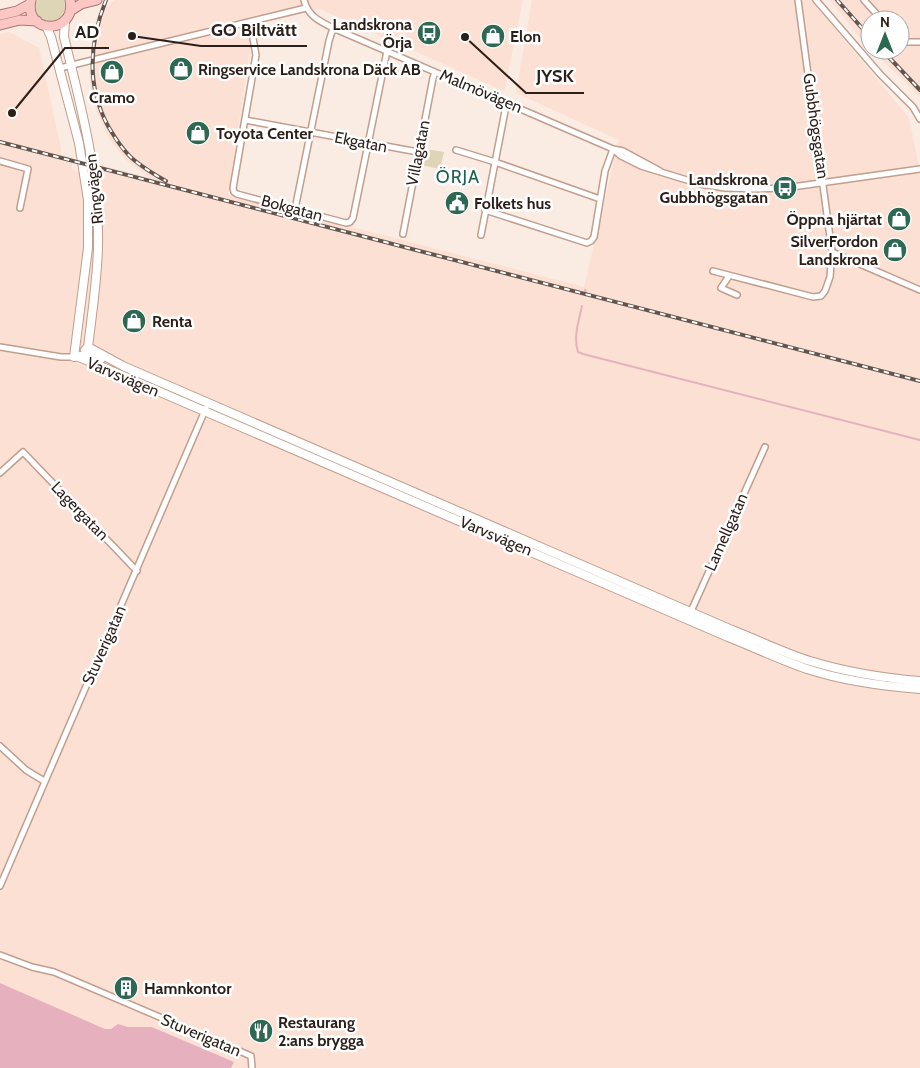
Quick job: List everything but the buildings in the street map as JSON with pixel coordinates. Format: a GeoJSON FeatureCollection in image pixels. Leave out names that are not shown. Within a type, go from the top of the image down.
{"type":"FeatureCollection","features":[{"type":"Feature","properties":{"kind":"main road"},"geometry":{"type":"LineString","coordinates":[[70,0],[70,11]]}},
{"type":"Feature","properties":{"kind":"main road"},"geometry":{"type":"LineString","coordinates":[[0,25],[20,20],[37,22],[46,26],[56,26],[65,20],[70,11],[81,4],[97,0]]}},
{"type":"Feature","properties":{"kind":"main road"},"geometry":{"type":"LineString","coordinates":[[0,16],[17,11],[30,2],[31,14],[37,22]]}},
{"type":"Feature","properties":{"kind":"main road","name":"Ringvägen"},"geometry":{"type":"LineString","coordinates":[[65,20],[64,37],[89,146],[97,200],[98,249],[88,347]]}},
{"type":"Feature","properties":{"kind":"main road","name":"Ringvägen"},"geometry":{"type":"LineString","coordinates":[[46,26],[60,68],[79,143],[88,200],[88,248],[76,357]]}},
{"type":"Feature","properties":{"kind":"main road"},"geometry":{"type":"LineString","coordinates":[[76,357],[88,347]]}},
{"type":"Feature","properties":{"kind":"main road","name":"Varvsvägen"},"geometry":{"type":"LineString","coordinates":[[88,347],[123,366],[690,615],[728,637],[806,668],[853,681],[887,687],[920,689]]}},
{"type":"Feature","properties":{"kind":"main road","name":"Varvsvägen"},"geometry":{"type":"LineString","coordinates":[[76,357],[88,355],[123,366]]}},
{"type":"Feature","properties":{"kind":"main road","name":"Varvsvägen"},"geometry":{"type":"LineString","coordinates":[[76,357],[690,615],[809,661],[849,672],[884,678],[920,681]]}},
{"type":"Feature","properties":{"kind":"street"},"geometry":{"type":"LineString","coordinates":[[60,68],[306,8],[304,0]]}},
{"type":"Feature","properties":{"kind":"street","name":"Gubbhögsgatan"},"geometry":{"type":"LineString","coordinates":[[713,271],[721,271],[729,276],[813,297],[820,296],[828,284],[832,252],[798,0]]}},
{"type":"Feature","properties":{"kind":"street"},"geometry":{"type":"LineString","coordinates":[[816,0],[880,74],[913,107],[920,119]]}},
{"type":"Feature","properties":{"kind":"street"},"geometry":{"type":"LineString","coordinates":[[864,0],[873,10]]}},
{"type":"Feature","properties":{"kind":"street","name":"Malmövägen"},"geometry":{"type":"LineString","coordinates":[[306,8],[313,17],[333,28],[613,149],[623,151],[660,171],[690,181],[725,188],[766,189],[824,183],[920,169]]}},
{"type":"Feature","properties":{"kind":"street"},"geometry":{"type":"LineString","coordinates":[[245,120],[256,55],[250,22]]}},
{"type":"Feature","properties":{"kind":"street"},"geometry":{"type":"LineString","coordinates":[[295,210],[333,28]]}},
{"type":"Feature","properties":{"kind":"street"},"geometry":{"type":"LineString","coordinates":[[367,143],[387,51]]}},
{"type":"Feature","properties":{"kind":"street","name":"Villagatan"},"geometry":{"type":"LineString","coordinates":[[403,234],[435,72]]}},
{"type":"Feature","properties":{"kind":"street"},"geometry":{"type":"LineString","coordinates":[[481,235],[505,111],[509,103]]}},
{"type":"Feature","properties":{"kind":"street","name":"Ekgatan"},"geometry":{"type":"LineString","coordinates":[[245,120],[418,152]]}},
{"type":"Feature","properties":{"kind":"street","name":"Bokgatan"},"geometry":{"type":"LineString","coordinates":[[245,120],[233,188],[234,192],[346,223],[350,222],[353,218],[367,143]]}},
{"type":"Feature","properties":{"kind":"street"},"geometry":{"type":"LineString","coordinates":[[485,210],[587,243],[594,237],[605,171],[613,149]]}},
{"type":"Feature","properties":{"kind":"street"},"geometry":{"type":"LineString","coordinates":[[456,150],[600,199]]}},
{"type":"Feature","properties":{"kind":"street"},"geometry":{"type":"LineString","coordinates":[[0,161],[28,169],[20,208]]}},
{"type":"Feature","properties":{"kind":"street"},"geometry":{"type":"LineString","coordinates":[[832,252],[920,290]]}},
{"type":"Feature","properties":{"kind":"street"},"geometry":{"type":"LineString","coordinates":[[729,276],[722,288],[736,295]]}},
{"type":"Feature","properties":{"kind":"street","name":"Varvsvägen"},"geometry":{"type":"LineString","coordinates":[[0,347],[62,357],[76,357]]}},
{"type":"Feature","properties":{"kind":"street","name":"Stuverigatan"},"geometry":{"type":"LineString","coordinates":[[0,886],[208,403]]}},
{"type":"Feature","properties":{"kind":"street","name":"Lamellgatan"},"geometry":{"type":"LineString","coordinates":[[690,615],[765,447]]}},
{"type":"Feature","properties":{"kind":"street","name":"Lagergatan"},"geometry":{"type":"LineString","coordinates":[[0,473],[23,452],[137,571]]}},
{"type":"Feature","properties":{"kind":"street"},"geometry":{"type":"LineString","coordinates":[[0,746],[31,774],[44,781]]}},
{"type":"Feature","properties":{"kind":"street","name":"Stuverigatan"},"geometry":{"type":"LineString","coordinates":[[0,955],[32,967],[54,972],[251,1056],[252,1068]]}},
{"type":"Feature","properties":{"kind":"shaded area"},"geometry":{"type":"Polygon","coordinates":[[[37,0],[64,0],[65,9],[62,16],[56,20],[43,20],[38,15],[36,9],[37,0]]]}},
{"type":"Feature","properties":{"kind":"shaded area"},"geometry":{"type":"Polygon","coordinates":[[[115,0],[523,0],[504,91],[320,9],[265,22],[250,33],[251,42],[228,195],[584,287],[619,140],[516,93],[532,0],[811,0],[909,118],[920,172],[920,1068],[231,1068],[233,1062],[153,1027],[128,1027],[118,1024],[111,1029],[105,1029],[0,983],[0,34],[9,32],[39,48],[61,154],[72,158],[72,170],[101,178],[100,165],[150,178],[125,159],[109,138],[97,113],[90,85],[89,71],[96,69],[96,51],[101,22],[107,6],[115,0]]]}},
{"type":"Feature","properties":{"kind":"shaded area"},"geometry":{"type":"Polygon","coordinates":[[[830,0],[920,0],[920,97],[882,60],[910,60],[910,10],[860,10],[860,38],[830,0]]]}},
{"type":"Feature","properties":{"kind":"shaded area"},"geometry":{"type":"Polygon","coordinates":[[[425,149],[444,152],[440,169],[421,165],[425,149]]]}},
{"type":"Feature","properties":{"kind":"shaded area"},"geometry":{"type":"Polygon","coordinates":[[[0,983],[105,1029],[111,1029],[118,1024],[128,1027],[152,1027],[234,1062],[231,1068],[0,1068],[0,983]]]}},
{"type":"Feature","properties":{"kind":"waterway"},"geometry":{"type":"LineString","coordinates":[[582,306],[576,340],[578,352],[583,354],[920,440]]}},
{"type":"Feature","properties":{"kind":"railway"},"geometry":{"type":"LineString","coordinates":[[106,0],[96,32],[92,64],[96,95],[101,111],[108,126],[126,153],[166,181]]}},
{"type":"Feature","properties":{"kind":"railway"},"geometry":{"type":"LineString","coordinates":[[837,0],[860,26]]}},
{"type":"Feature","properties":{"kind":"railway"},"geometry":{"type":"LineString","coordinates":[[892,60],[920,90]]}},
{"type":"Feature","properties":{"kind":"railway"},"geometry":{"type":"LineString","coordinates":[[0,142],[920,381]]}},
{"type":"Feature","properties":{"kind":"place","name":"Landskrona Örja"},"geometry":{"type":"Point","coordinates":[429,33]}},
{"type":"Feature","properties":{"kind":"place","name":"GO Biltvätt"},"geometry":{"type":"Point","coordinates":[132,36]}},
{"type":"Feature","properties":{"kind":"place","name":"Elon"},"geometry":{"type":"Point","coordinates":[493,36]}},
{"type":"Feature","properties":{"kind":"place","name":"JYSK"},"geometry":{"type":"Point","coordinates":[465,37]}},
{"type":"Feature","properties":{"kind":"place","name":"Ringservice Landskrona Däck AB"},"geometry":{"type":"Point","coordinates":[181,69]}},
{"type":"Feature","properties":{"kind":"place","name":"Cramo"},"geometry":{"type":"Point","coordinates":[112,72]}},
{"type":"Feature","properties":{"kind":"place","name":"AD"},"geometry":{"type":"Point","coordinates":[12,113]}},
{"type":"Feature","properties":{"kind":"place","name":"Toyota Center"},"geometry":{"type":"Point","coordinates":[198,133]}},
{"type":"Feature","properties":{"kind":"place","name":"Landskrona Gubbhögsgatan"},"geometry":{"type":"Point","coordinates":[785,188]}},
{"type":"Feature","properties":{"kind":"place","name":"Folkets hus"},"geometry":{"type":"Point","coordinates":[457,203]}},
{"type":"Feature","properties":{"kind":"place","name":"Öppna hjärtat"},"geometry":{"type":"Point","coordinates":[899,219]}},
{"type":"Feature","properties":{"kind":"place","name":"SilverFordon Landskrona"},"geometry":{"type":"Point","coordinates":[895,250]}},
{"type":"Feature","properties":{"kind":"place","name":"Renta"},"geometry":{"type":"Point","coordinates":[134,321]}},
{"type":"Feature","properties":{"kind":"place","name":"Hamnkontor"},"geometry":{"type":"Point","coordinates":[126,988]}},
{"type":"Feature","properties":{"kind":"place","name":"Restaurang 2:ans brygga"},"geometry":{"type":"Point","coordinates":[261,1031]}},
{"type":"Feature","properties":{"kind":"district","name":"ÖRJA"},"geometry":{"type":"Point","coordinates":[458,177]}}]}
